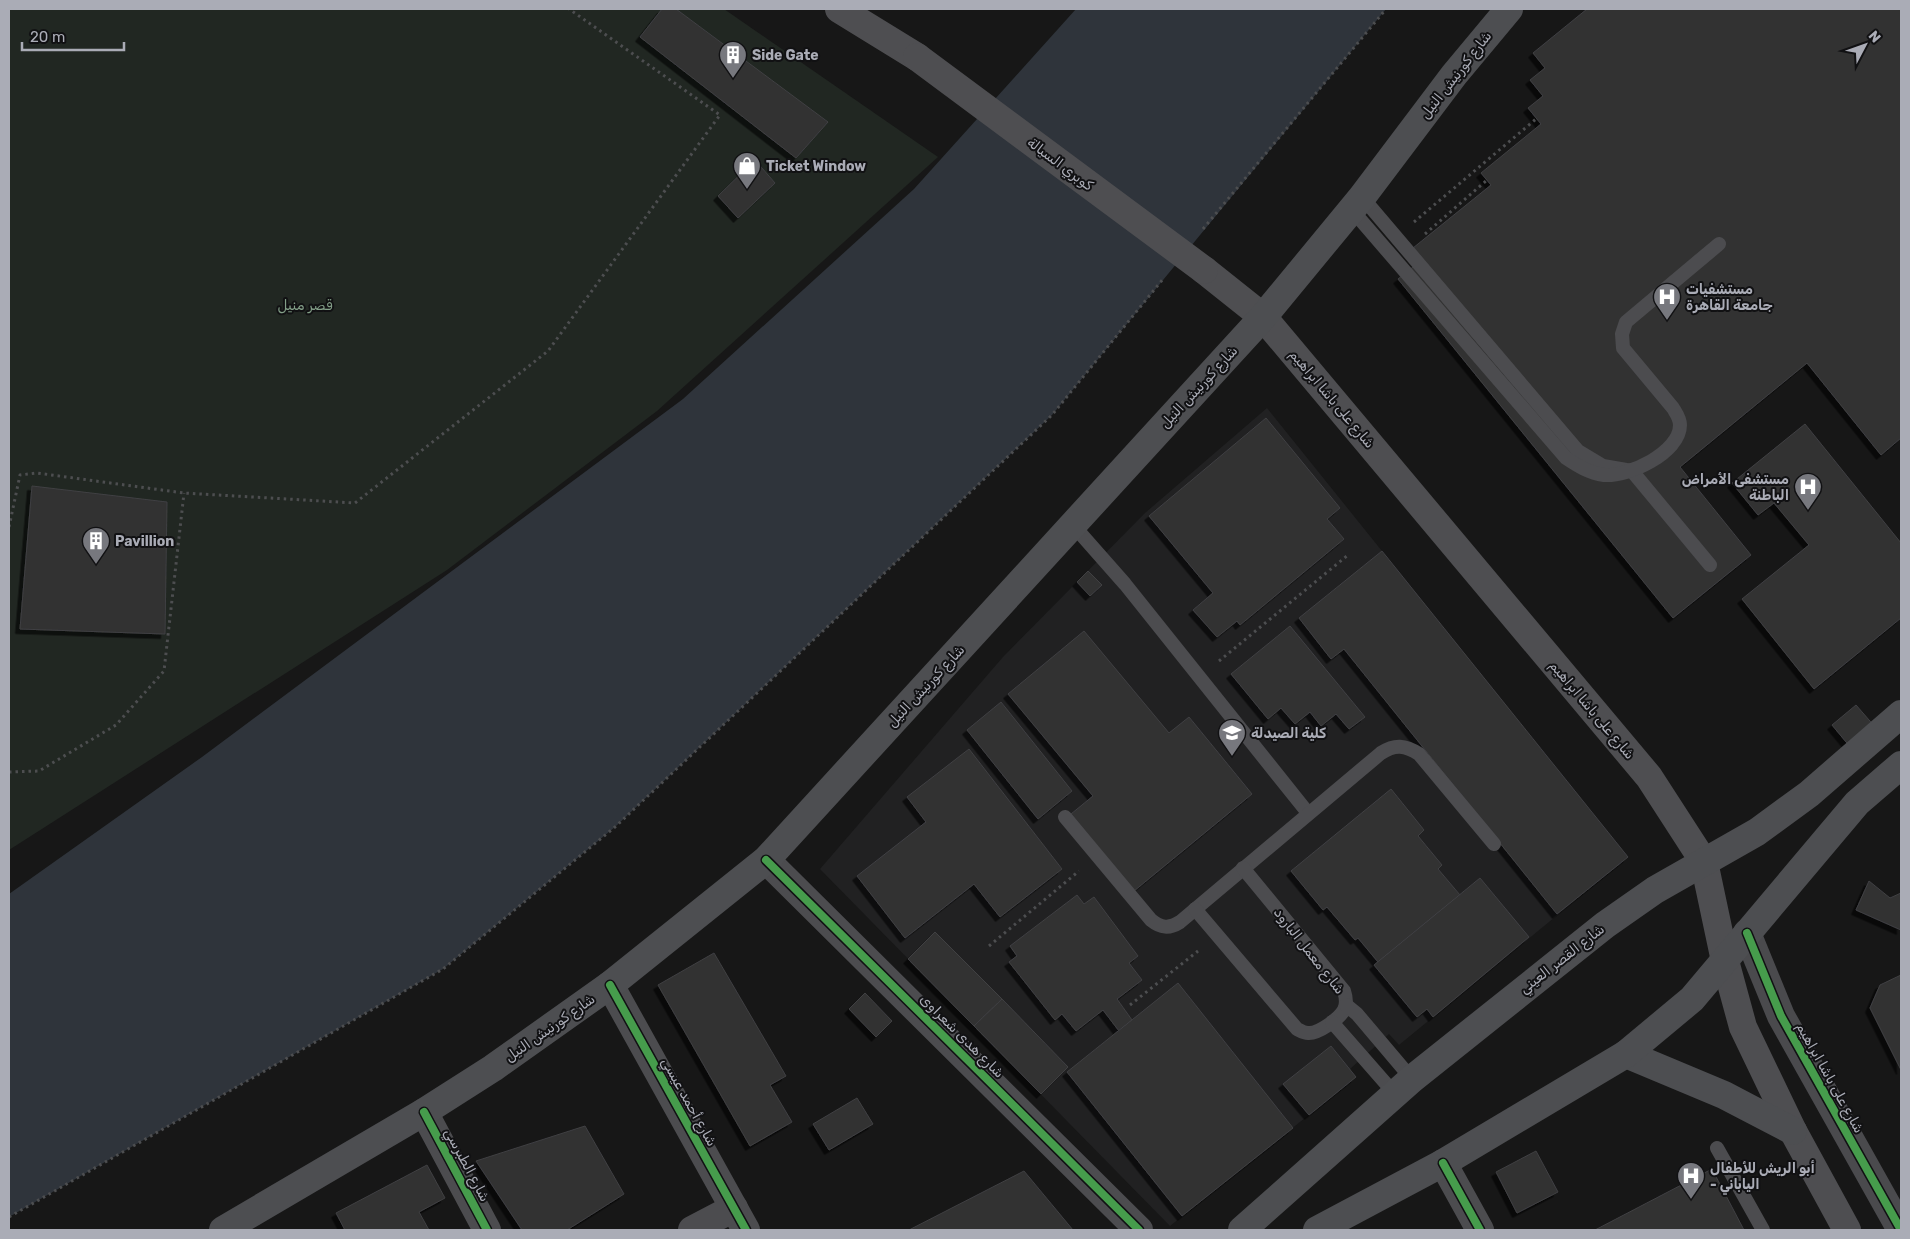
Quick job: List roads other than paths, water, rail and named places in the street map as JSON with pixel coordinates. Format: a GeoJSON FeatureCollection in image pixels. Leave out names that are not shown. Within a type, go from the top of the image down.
{"type":"FeatureCollection","features":[{"type":"Feature","properties":{"kind":"highway","name":"شارع كورنيش النيل"},"geometry":{"type":"LineString","coordinates":[[222,1230],[424,1112],[493,1068],[610,985],[766,860],[1263,317],[1357,203],[1454,76],[1509,9]]}},
{"type":"Feature","properties":{"kind":"highway","name":"شارع القصر العيني"},"geometry":{"type":"LineString","coordinates":[[1242,1230],[1404,1086],[1605,925],[1655,890],[1757,832],[1809,794],[1901,714]]}},
{"type":"Feature","properties":{"kind":"highway"},"geometry":{"type":"LineString","coordinates":[[1316,1230],[1443,1163],[1626,1054],[1692,999],[1857,803],[1901,765]]}},
{"type":"Feature","properties":{"kind":"highway"},"geometry":{"type":"LineString","coordinates":[[1626,1054],[1724,1095],[1793,1131]]}},
{"type":"Feature","properties":{"kind":"main road","name":"كوبري السيالة"},"geometry":{"type":"LineString","coordinates":[[853,12],[917,57],[1204,270]]}},
{"type":"Feature","properties":{"kind":"main road","name":"شارع على باشا ابراهيم"},"geometry":{"type":"LineString","coordinates":[[1204,270],[1263,317],[1649,777],[1704,862],[1725,961],[1743,1027],[1793,1131],[1847,1230]]}},
{"type":"Feature","properties":{"kind":"street","name":"شارع هدى شعراوى"},"geometry":{"type":"LineString","coordinates":[[766,860],[1139,1230]]}},
{"type":"Feature","properties":{"kind":"street","name":"شارع على باشا ابراهيم"},"geometry":{"type":"LineString","coordinates":[[1747,933],[1781,1016],[1901,1230]]}},
{"type":"Feature","properties":{"kind":"street","name":"شارع أحمد عيسي"},"geometry":{"type":"LineString","coordinates":[[610,985],[740,1219]]}},
{"type":"Feature","properties":{"kind":"street","name":"شارع الطبرسي"},"geometry":{"type":"LineString","coordinates":[[424,1112],[487,1230]]}},
{"type":"Feature","properties":{"kind":"street"},"geometry":{"type":"LineString","coordinates":[[1443,1163],[1480,1230]]}},
{"type":"Feature","properties":{"kind":"street"},"geometry":{"type":"LineString","coordinates":[[692,1230],[740,1219]]}},
{"type":"Feature","properties":{"kind":"lane"},"geometry":{"type":"LineString","coordinates":[[1357,203],[1396,237],[1578,451],[1603,466],[1632,471],[1710,565]]}},
{"type":"Feature","properties":{"kind":"lane"},"geometry":{"type":"LineString","coordinates":[[1357,203],[1566,458],[1590,472],[1605,475],[1632,471],[1652,461],[1673,444],[1680,426],[1678,416],[1623,348],[1622,334],[1626,322],[1719,244]]}},
{"type":"Feature","properties":{"kind":"lane"},"geometry":{"type":"LineString","coordinates":[[1073,525],[1125,584],[1308,813]]}},
{"type":"Feature","properties":{"kind":"lane"},"geometry":{"type":"LineString","coordinates":[[1065,817],[1157,925],[1165,928],[1173,926],[1196,909],[1308,813],[1388,748],[1404,746],[1419,754],[1494,844]]}},
{"type":"Feature","properties":{"kind":"lane","name":"شارع معمل البارود"},"geometry":{"type":"LineString","coordinates":[[1196,909],[1297,1029],[1310,1034],[1332,1022],[1342,1013],[1346,1005],[1347,1000],[1344,991],[1243,868]]}},
{"type":"Feature","properties":{"kind":"lane"},"geometry":{"type":"LineString","coordinates":[[1346,1005],[1357,1014],[1404,1086]]}},
{"type":"Feature","properties":{"kind":"lane"},"geometry":{"type":"LineString","coordinates":[[1332,1022],[1404,1086]]}},
{"type":"Feature","properties":{"kind":"lane"},"geometry":{"type":"LineString","coordinates":[[1717,1148],[1764,1230]]}},
{"type":"Feature","properties":{"kind":"place","name":"Side Gate"},"geometry":{"type":"Point","coordinates":[733,79]}},
{"type":"Feature","properties":{"kind":"place","name":"Ticket Window"},"geometry":{"type":"Point","coordinates":[747,190]}},
{"type":"Feature","properties":{"kind":"place","name":"مستشفيات جامعة القاهرة"},"geometry":{"type":"Point","coordinates":[1667,321]}},
{"type":"Feature","properties":{"kind":"place","name":"مستشفى الأمراض الباطنة"},"geometry":{"type":"Point","coordinates":[1808,511]}},
{"type":"Feature","properties":{"kind":"place","name":"Pavillion"},"geometry":{"type":"Point","coordinates":[96,565]}},
{"type":"Feature","properties":{"kind":"place","name":"كلية الصيدلة"},"geometry":{"type":"Point","coordinates":[1232,757]}},
{"type":"Feature","properties":{"kind":"place","name":"أبو الريش للأطفال - الياباني"},"geometry":{"type":"Point","coordinates":[1691,1200]}},
{"type":"Feature","properties":{"kind":"park label","name":"قصر منيل"},"geometry":{"type":"Point","coordinates":[305,305]}}]}
